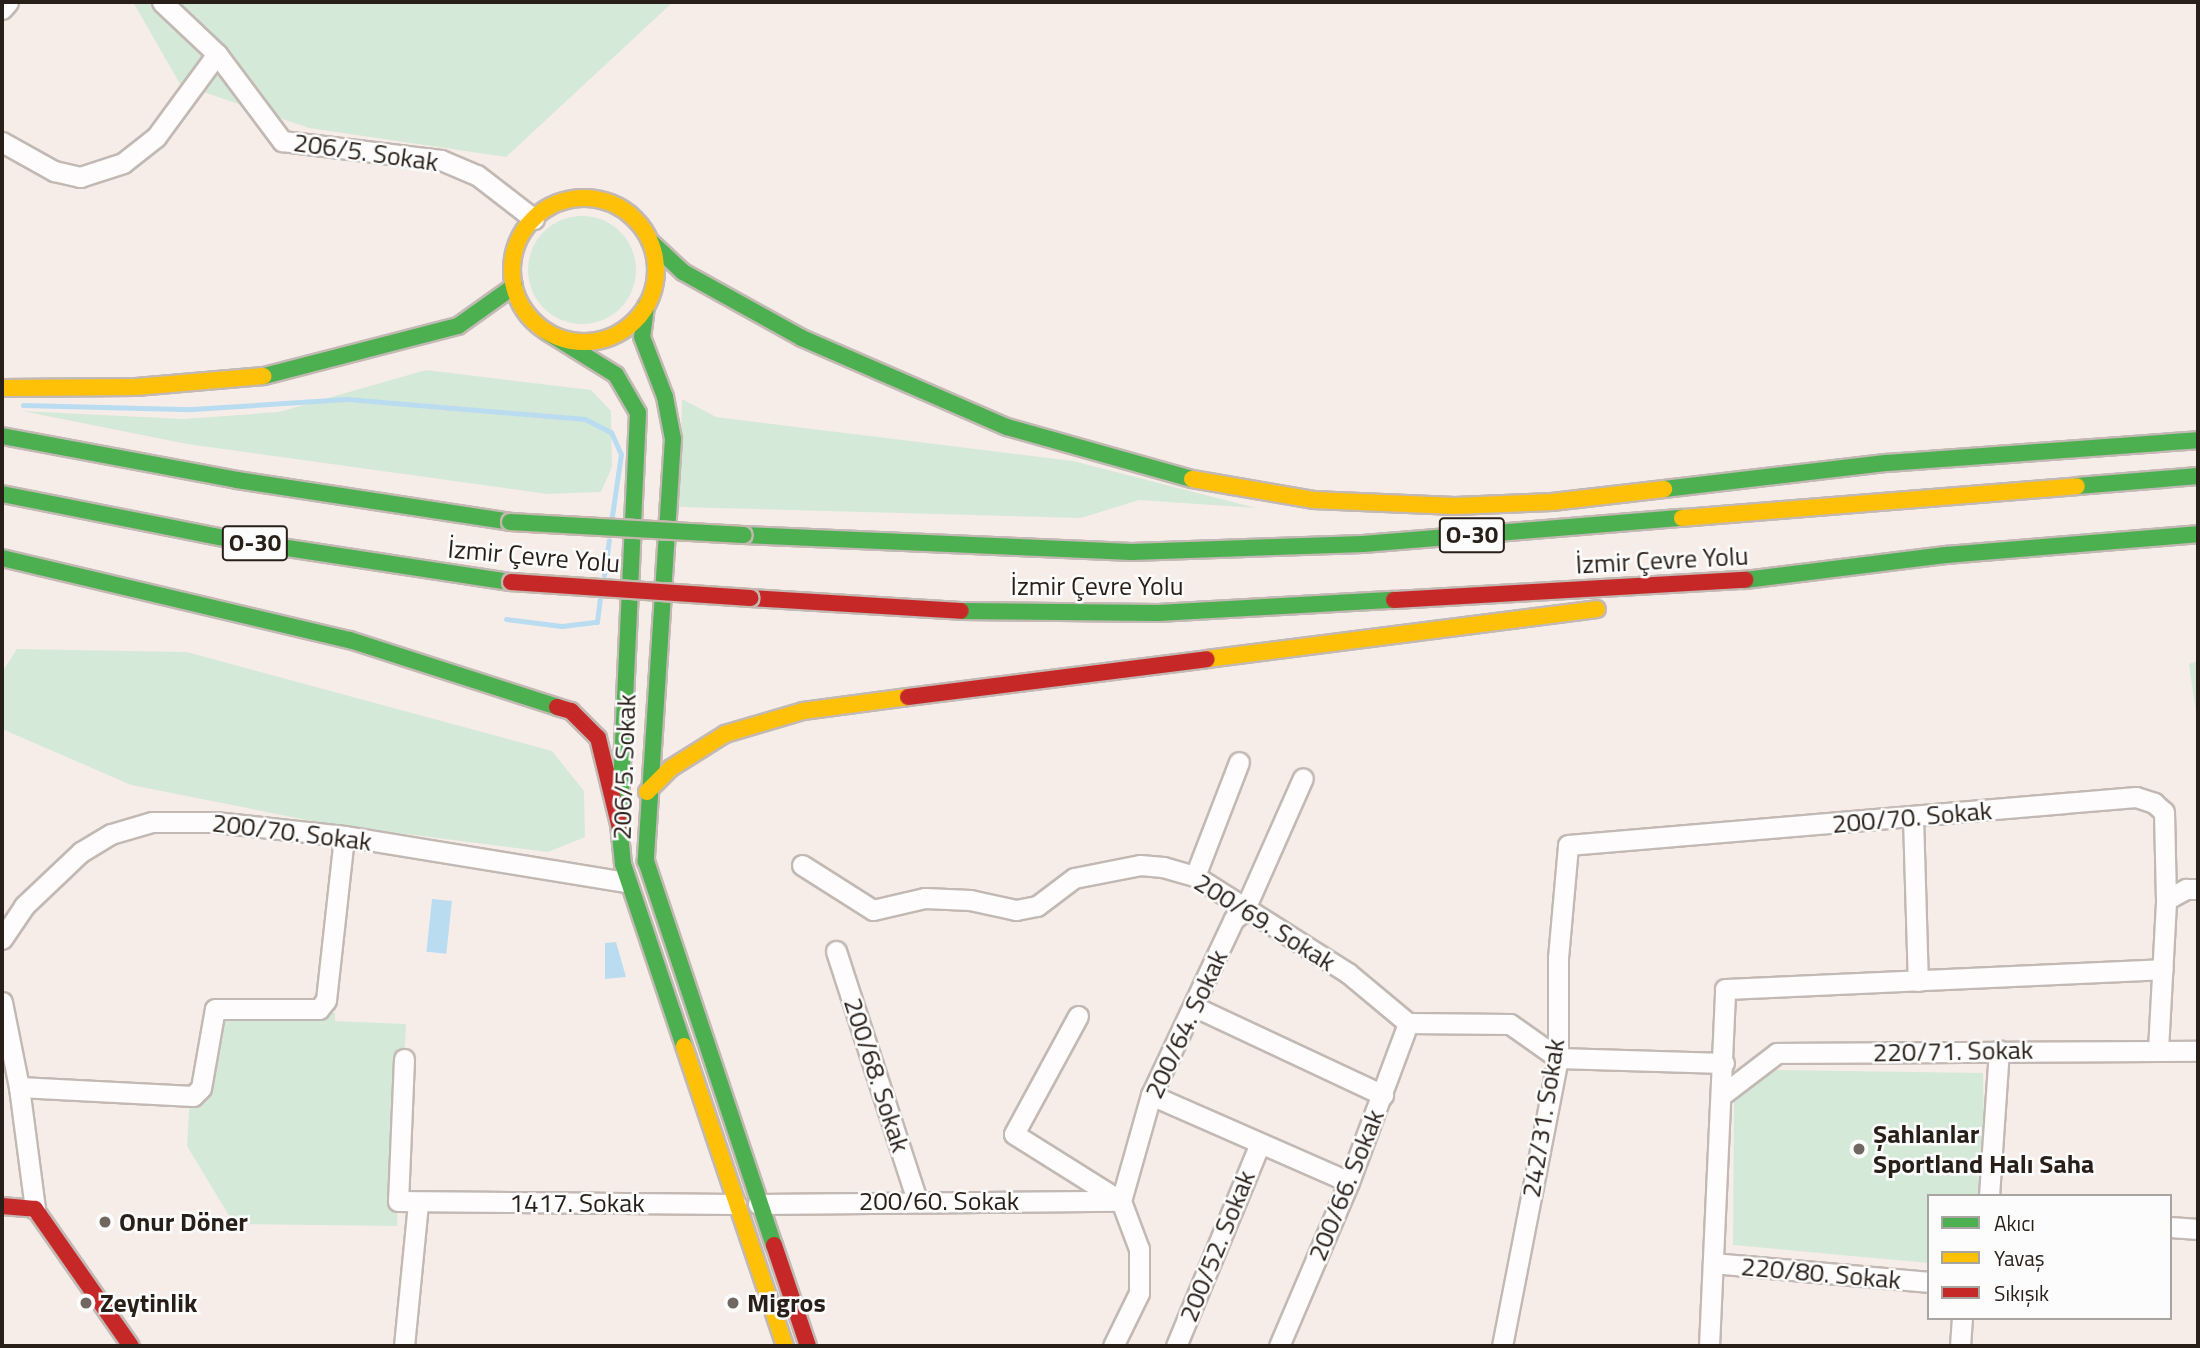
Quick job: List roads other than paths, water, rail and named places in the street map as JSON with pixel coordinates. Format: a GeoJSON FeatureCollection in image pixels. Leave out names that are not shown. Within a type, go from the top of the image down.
{"type":"FeatureCollection","features":[{"type":"Feature","properties":{"kind":"main road"},"geometry":{"type":"LineString","coordinates":[[650,241],[655,280],[646,306],[628,327],[602,339],[574,341],[547,331],[526,312],[514,286],[515,250],[534,219],[557,204],[598,200],[634,218],[650,241],[683,272],[802,338],[1007,427],[1171,475],[1313,500],[1455,506],[1552,502],[1887,463],[2198,440]]}},
{"type":"Feature","properties":{"kind":"main road"},"geometry":{"type":"LineString","coordinates":[[2,388],[136,387],[283,374],[458,326],[514,286]]}},
{"type":"Feature","properties":{"kind":"main road","name":"206/5. Sokak"},"geometry":{"type":"LineString","coordinates":[[646,306],[642,337],[665,397],[673,439],[647,792],[645,843],[649,879],[808,1346]]}},
{"type":"Feature","properties":{"kind":"main road","name":"206/5. Sokak"},"geometry":{"type":"LineString","coordinates":[[547,331],[616,375],[638,413],[619,824],[626,882],[785,1346]]}},
{"type":"Feature","properties":{"kind":"main road","name":"İzmir Çevre Yolu"},"geometry":{"type":"LineString","coordinates":[[2,436],[237,480],[510,522],[1132,552],[1363,544],[2198,476]]}},
{"type":"Feature","properties":{"kind":"main road","name":"İzmir Çevre Yolu"},"geometry":{"type":"LineString","coordinates":[[2,494],[235,540],[510,582],[939,611],[1158,613],[1754,579],[1945,555],[2198,534]]}},
{"type":"Feature","properties":{"kind":"main road"},"geometry":{"type":"LineString","coordinates":[[2,558],[350,640],[571,712],[598,738],[619,824]]}},
{"type":"Feature","properties":{"kind":"main road"},"geometry":{"type":"LineString","coordinates":[[647,792],[671,768],[725,734],[803,711],[1622,606],[1754,579]]}},
{"type":"Feature","properties":{"kind":"main road"},"geometry":{"type":"LineString","coordinates":[[2,1206],[34,1209],[131,1346]]}},
{"type":"Feature","properties":{"kind":"street"},"geometry":{"type":"LineString","coordinates":[[2,9],[8,2]]}},
{"type":"Feature","properties":{"kind":"street","name":"206/5. Sokak"},"geometry":{"type":"LineString","coordinates":[[162,2],[217,54],[282,141],[442,160],[477,175],[534,219]]}},
{"type":"Feature","properties":{"kind":"street"},"geometry":{"type":"LineString","coordinates":[[2,142],[54,171],[80,177],[123,163],[156,137],[217,54]]}},
{"type":"Feature","properties":{"kind":"street"},"geometry":{"type":"LineString","coordinates":[[1195,876],[1239,762]]}},
{"type":"Feature","properties":{"kind":"street","name":"200/64. Sokak"},"geometry":{"type":"LineString","coordinates":[[1121,1201],[1151,1095],[1234,919],[1244,911],[1303,778]]}},
{"type":"Feature","properties":{"kind":"street","name":"200/70. Sokak"},"geometry":{"type":"LineString","coordinates":[[1568,845],[2136,797],[2164,812],[2166,900]]}},
{"type":"Feature","properties":{"kind":"street"},"geometry":{"type":"LineString","coordinates":[[1913,817],[1918,981]]}},
{"type":"Feature","properties":{"kind":"street","name":"200/70. Sokak"},"geometry":{"type":"LineString","coordinates":[[2,939],[56,872],[111,834],[132,827],[215,822],[344,836],[626,882]]}},
{"type":"Feature","properties":{"kind":"street"},"geometry":{"type":"LineString","coordinates":[[19,1087],[195,1095],[201,1088],[215,1009],[311,1012],[322,1007],[344,836]]}},
{"type":"Feature","properties":{"kind":"street","name":"242/31. Sokak"},"geometry":{"type":"LineString","coordinates":[[1502,1346],[1558,1058],[1558,958],[1568,845]]}},
{"type":"Feature","properties":{"kind":"street","name":"200/69. Sokak"},"geometry":{"type":"LineString","coordinates":[[803,866],[873,910],[925,898],[970,900],[1016,910],[1037,906],[1074,878],[1140,865],[1195,876],[1244,911],[1348,973],[1408,1023]]}},
{"type":"Feature","properties":{"kind":"street"},"geometry":{"type":"LineString","coordinates":[[2158,1050],[2166,900],[2186,889],[2198,889]]}},
{"type":"Feature","properties":{"kind":"street","name":"200/68. Sokak"},"geometry":{"type":"LineString","coordinates":[[836,951],[917,1200]]}},
{"type":"Feature","properties":{"kind":"street"},"geometry":{"type":"LineString","coordinates":[[1709,1346],[1724,1063],[1725,989],[2163,969]]}},
{"type":"Feature","properties":{"kind":"street"},"geometry":{"type":"LineString","coordinates":[[2,1002],[19,1087],[34,1209]]}},
{"type":"Feature","properties":{"kind":"street"},"geometry":{"type":"LineString","coordinates":[[1193,1006],[1383,1095]]}},
{"type":"Feature","properties":{"kind":"street"},"geometry":{"type":"LineString","coordinates":[[1079,1016],[1014,1134],[1121,1201],[1139,1249],[1139,1293],[1114,1346]]}},
{"type":"Feature","properties":{"kind":"street"},"geometry":{"type":"LineString","coordinates":[[1408,1023],[1510,1024],[1558,1058],[1724,1063]]}},
{"type":"Feature","properties":{"kind":"street","name":"200/66. Sokak"},"geometry":{"type":"LineString","coordinates":[[1279,1346],[1349,1182],[1408,1023]]}},
{"type":"Feature","properties":{"kind":"street"},"geometry":{"type":"LineString","coordinates":[[1989,1194],[1999,1050]]}},
{"type":"Feature","properties":{"kind":"street","name":"220/71. Sokak"},"geometry":{"type":"LineString","coordinates":[[1722,1095],[1777,1053],[2198,1051]]}},
{"type":"Feature","properties":{"kind":"street"},"geometry":{"type":"LineString","coordinates":[[404,1059],[398,1201],[418,1203],[404,1346]]}},
{"type":"Feature","properties":{"kind":"street"},"geometry":{"type":"LineString","coordinates":[[1151,1095],[1259,1146],[1349,1182]]}},
{"type":"Feature","properties":{"kind":"street","name":"200/52. Sokak"},"geometry":{"type":"LineString","coordinates":[[1176,1346],[1259,1146]]}},
{"type":"Feature","properties":{"kind":"street","name":"200/60. Sokak"},"geometry":{"type":"LineString","coordinates":[[758,1204],[917,1200],[1121,1201]]}},
{"type":"Feature","properties":{"kind":"street","name":"1417. Sokak"},"geometry":{"type":"LineString","coordinates":[[418,1203],[736,1204]]}},
{"type":"Feature","properties":{"kind":"street"},"geometry":{"type":"LineString","coordinates":[[2172,1227],[2198,1228]]}},
{"type":"Feature","properties":{"kind":"street","name":"220/80. Sokak"},"geometry":{"type":"LineString","coordinates":[[1713,1263],[1927,1282]]}},
{"type":"Feature","properties":{"kind":"street"},"geometry":{"type":"LineString","coordinates":[[1960,1346],[1962,1320]]}},
{"type":"Feature","properties":{"kind":"water"},"geometry":{"type":"Polygon","coordinates":[[[432,899],[452,901],[446,954],[426,952],[432,899]]]}},
{"type":"Feature","properties":{"kind":"water"},"geometry":{"type":"Polygon","coordinates":[[[616,942],[626,977],[605,979],[605,943],[616,942]]]}},
{"type":"Feature","properties":{"kind":"waterway"},"geometry":{"type":"LineString","coordinates":[[23,405],[192,409],[347,399],[585,419],[611,432],[621,454],[612,516]]}},
{"type":"Feature","properties":{"kind":"waterway"},"geometry":{"type":"LineString","coordinates":[[604,575],[609,540]]}},
{"type":"Feature","properties":{"kind":"waterway"},"geometry":{"type":"LineString","coordinates":[[506,619],[562,626],[597,622],[600,599]]}},
{"type":"Feature","properties":{"kind":"place","name":"Şahlanlar Sportland Halı Saha"},"geometry":{"type":"Point","coordinates":[1859,1149]}},
{"type":"Feature","properties":{"kind":"place","name":"Onur Döner"},"geometry":{"type":"Point","coordinates":[105,1222]}},
{"type":"Feature","properties":{"kind":"place","name":"Zeytinlik"},"geometry":{"type":"Point","coordinates":[86,1303]}},
{"type":"Feature","properties":{"kind":"place","name":"Migros"},"geometry":{"type":"Point","coordinates":[733,1303]}}]}
